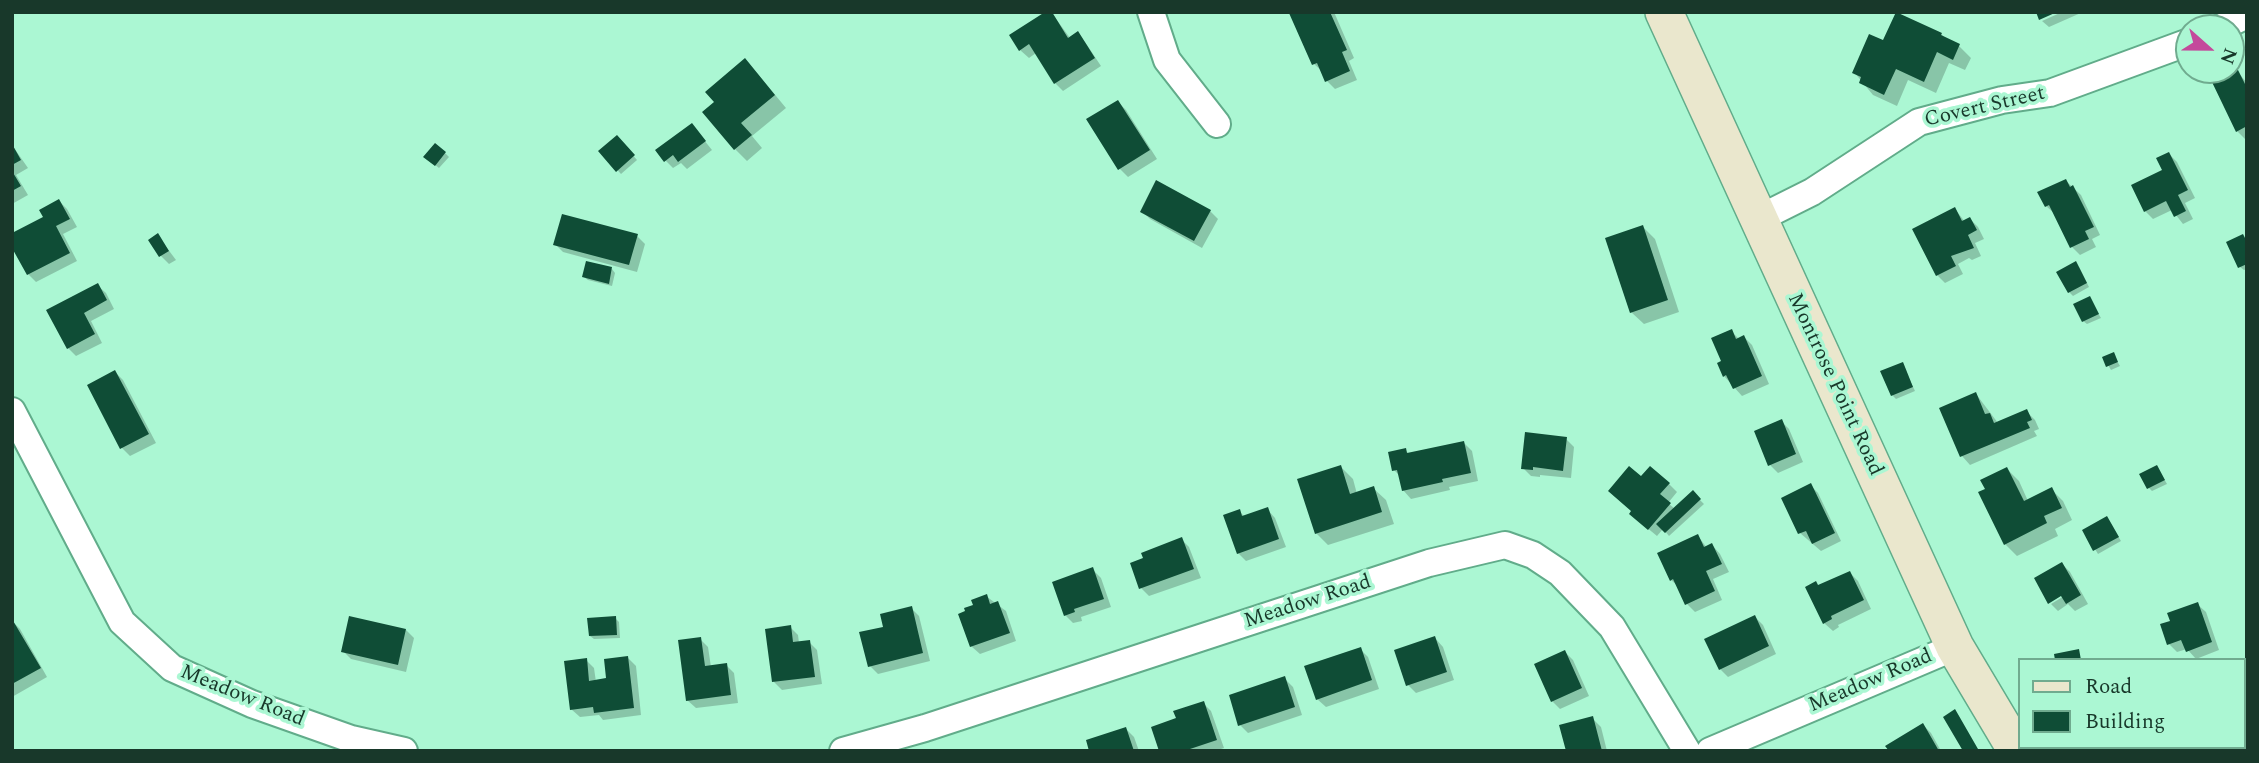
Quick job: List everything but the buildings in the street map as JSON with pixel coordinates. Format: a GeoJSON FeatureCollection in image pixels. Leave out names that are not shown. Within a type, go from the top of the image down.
{"type":"FeatureCollection","features":[{"type":"Feature","properties":{"kind":"street"},"geometry":{"type":"LineString","coordinates":[[1152,12],[1167,60],[1217,124]]}},
{"type":"Feature","properties":{"kind":"street","name":"Montrose Point Road"},"geometry":{"type":"LineString","coordinates":[[1664,12],[1955,647],[2017,751]]}},
{"type":"Feature","properties":{"kind":"street","name":"Covert Street"},"geometry":{"type":"LineString","coordinates":[[1758,219],[1812,192],[1919,122],[2002,100],[2050,93],[2175,48]]}},
{"type":"Feature","properties":{"kind":"street","name":"Meadow Road"},"geometry":{"type":"LineString","coordinates":[[12,411],[122,622],[172,668],[252,704],[351,739],[404,751]]}},
{"type":"Feature","properties":{"kind":"street","name":"Meadow Road"},"geometry":{"type":"LineString","coordinates":[[842,751],[925,728],[1429,563],[1505,545],[1533,555],[1560,573],[1612,627],[1687,751]]}},
{"type":"Feature","properties":{"kind":"street","name":"Meadow Road"},"geometry":{"type":"LineString","coordinates":[[1710,751],[1955,647]]}}]}
